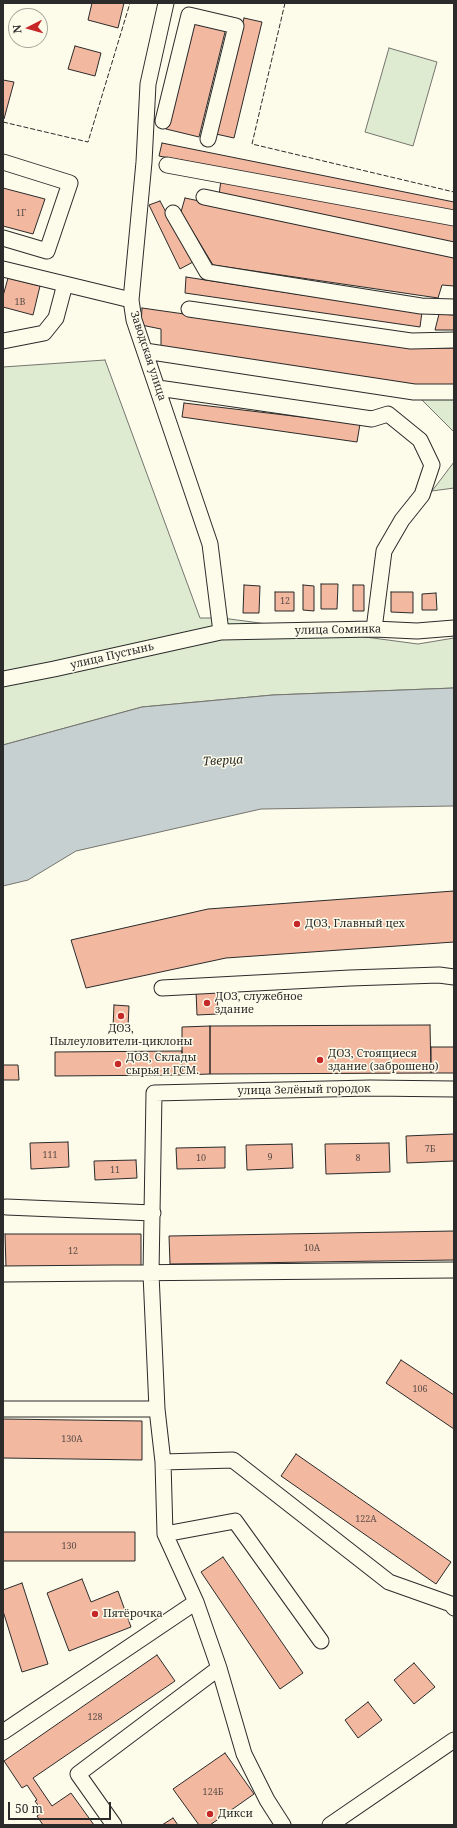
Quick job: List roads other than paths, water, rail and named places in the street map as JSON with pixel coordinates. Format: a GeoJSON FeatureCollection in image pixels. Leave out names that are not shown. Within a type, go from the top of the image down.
{"type":"FeatureCollection","features":[{"type":"Feature","properties":{"kind":"street"},"geometry":{"type":"LineString","coordinates":[[166,3],[189,15],[236,26],[208,139]]}},
{"type":"Feature","properties":{"kind":"street","name":"Заводская улица"},"geometry":{"type":"LineString","coordinates":[[166,3],[148,84],[144,162],[131,300],[134,320],[210,544],[221,632]]}},
{"type":"Feature","properties":{"kind":"street"},"geometry":{"type":"LineString","coordinates":[[163,121],[189,15]]}},
{"type":"Feature","properties":{"kind":"street"},"geometry":{"type":"LineString","coordinates":[[3,162],[70,183],[47,251],[3,238]]}},
{"type":"Feature","properties":{"kind":"street"},"geometry":{"type":"LineString","coordinates":[[167,165],[454,218]]}},
{"type":"Feature","properties":{"kind":"street"},"geometry":{"type":"LineString","coordinates":[[204,197],[454,250]]}},
{"type":"Feature","properties":{"kind":"street"},"geometry":{"type":"LineString","coordinates":[[173,213],[207,272],[421,306],[454,307]]}},
{"type":"Feature","properties":{"kind":"street"},"geometry":{"type":"LineString","coordinates":[[3,269],[131,300]]}},
{"type":"Feature","properties":{"kind":"street"},"geometry":{"type":"LineString","coordinates":[[3,341],[44,333],[56,318],[65,284]]}},
{"type":"Feature","properties":{"kind":"street"},"geometry":{"type":"LineString","coordinates":[[189,308],[410,341],[454,340]]}},
{"type":"Feature","properties":{"kind":"street"},"geometry":{"type":"LineString","coordinates":[[145,351],[414,392],[454,392]]}},
{"type":"Feature","properties":{"kind":"street"},"geometry":{"type":"LineString","coordinates":[[158,388],[372,419],[388,414],[420,440],[432,465],[422,495],[402,520],[384,551],[374,628]]}},
{"type":"Feature","properties":{"kind":"street","name":"улица Соминка"},"geometry":{"type":"LineString","coordinates":[[221,632],[374,628],[417,631],[454,628]]}},
{"type":"Feature","properties":{"kind":"street","name":"улица Пустынь"},"geometry":{"type":"LineString","coordinates":[[3,679],[54,670],[221,632]]}},
{"type":"Feature","properties":{"kind":"street"},"geometry":{"type":"LineString","coordinates":[[162,988],[439,975],[454,977]]}},
{"type":"Feature","properties":{"kind":"street","name":"улица Зелёный городок"},"geometry":{"type":"LineString","coordinates":[[153,1213],[154,1093],[370,1088],[454,1089]]}},
{"type":"Feature","properties":{"kind":"street"},"geometry":{"type":"LineString","coordinates":[[6,1207],[153,1213],[151,1274],[157,1409],[163,1462],[166,1534],[196,1602],[219,1668],[244,1754],[267,1800],[283,1825]]}},
{"type":"Feature","properties":{"kind":"street"},"geometry":{"type":"LineString","coordinates":[[3,1274],[151,1274],[454,1270]]}},
{"type":"Feature","properties":{"kind":"street"},"geometry":{"type":"LineString","coordinates":[[4,1409],[157,1409]]}},
{"type":"Feature","properties":{"kind":"street"},"geometry":{"type":"LineString","coordinates":[[163,1462],[233,1460],[389,1582],[450,1604],[454,1608]]}},
{"type":"Feature","properties":{"kind":"street"},"geometry":{"type":"LineString","coordinates":[[166,1534],[235,1521],[321,1641]]}},
{"type":"Feature","properties":{"kind":"street"},"geometry":{"type":"LineString","coordinates":[[3,1732],[196,1602]]}},
{"type":"Feature","properties":{"kind":"street"},"geometry":{"type":"LineString","coordinates":[[114,1825],[78,1774],[219,1668]]}},
{"type":"Feature","properties":{"kind":"street"},"geometry":{"type":"LineString","coordinates":[[330,1825],[454,1740]]}},
{"type":"Feature","properties":{"kind":"water","name":"Тверца"},"geometry":{"type":"Polygon","coordinates":[[[454,688],[454,806],[261,809],[76,851],[28,880],[3,886],[3,745],[142,707],[273,695],[454,688]]]}},
{"type":"Feature","properties":{"kind":"place","name":"ДОЗ, Главный цех"},"geometry":{"type":"Point","coordinates":[297,924]}},
{"type":"Feature","properties":{"kind":"place","name":"ДОЗ, служебное здание"},"geometry":{"type":"Point","coordinates":[207,1003]}},
{"type":"Feature","properties":{"kind":"place","name":"ДОЗ, Пылеуловители-циклоны"},"geometry":{"type":"Point","coordinates":[121,1016]}},
{"type":"Feature","properties":{"kind":"place","name":"ДОЗ, Стоящиеся здание (заброшено)"},"geometry":{"type":"Point","coordinates":[320,1060]}},
{"type":"Feature","properties":{"kind":"place","name":"ДОЗ, Склады сырья и ГСМ."},"geometry":{"type":"Point","coordinates":[118,1064]}},
{"type":"Feature","properties":{"kind":"place","name":"Пятёрочка"},"geometry":{"type":"Point","coordinates":[95,1614]}},
{"type":"Feature","properties":{"kind":"place","name":"Дикси"},"geometry":{"type":"Point","coordinates":[210,1814]}}]}
